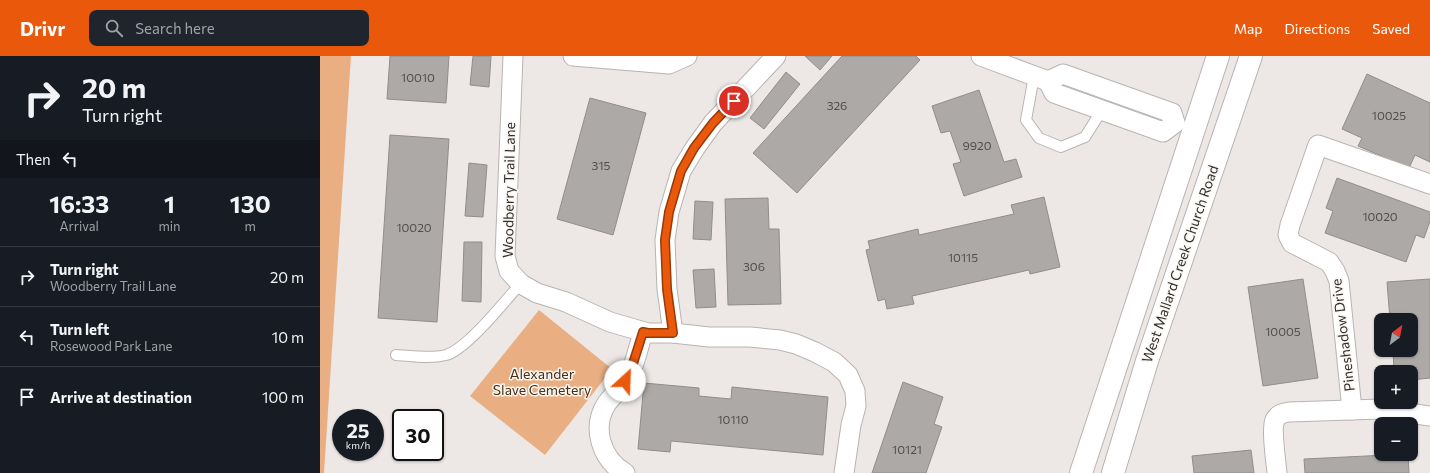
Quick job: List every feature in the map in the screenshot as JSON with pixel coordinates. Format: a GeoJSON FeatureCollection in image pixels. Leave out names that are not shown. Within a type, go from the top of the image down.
{"type":"FeatureCollection","features":[{"type":"Feature","properties":{"kind":"main road","name":"West Mallard Creek Church Road"},"geometry":{"type":"LineString","coordinates":[[1081,473],[1184,126],[1218,56]]}},
{"type":"Feature","properties":{"kind":"main road","name":"West Mallard Creek Church Road"},"geometry":{"type":"LineString","coordinates":[[1113,473],[1147,361],[1251,56]]}},
{"type":"Feature","properties":{"kind":"street","name":"Woodberry Trail Lane"},"geometry":{"type":"LineString","coordinates":[[513,56],[505,256],[509,271],[521,283],[537,293],[566,302],[610,322],[643,332],[673,333],[709,337],[750,337],[780,340],[796,344],[834,362],[848,375],[855,392],[856,406],[851,425],[844,473]]}},
{"type":"Feature","properties":{"kind":"street"},"geometry":{"type":"LineString","coordinates":[[573,56],[668,64],[687,56]]}},
{"type":"Feature","properties":{"kind":"street"},"geometry":{"type":"LineString","coordinates":[[673,333],[667,289],[665,240],[669,212],[681,171],[694,148],[713,123],[776,56]]}},
{"type":"Feature","properties":{"kind":"street"},"geometry":{"type":"LineString","coordinates":[[981,56],[1041,78],[1054,93],[1163,132],[1184,126],[1172,113],[1063,74],[1041,78]]}},
{"type":"Feature","properties":{"kind":"street","name":"Pineshadow Drive"},"geometry":{"type":"LineString","coordinates":[[1352,410],[1339,281],[1335,271],[1328,262],[1292,243],[1288,235],[1290,225],[1318,145],[1430,184]]}},
{"type":"Feature","properties":{"kind":"street"},"geometry":{"type":"LineString","coordinates":[[625,473],[608,459],[601,445],[599,431],[601,418],[606,404],[620,388],[630,373],[643,332]]}},
{"type":"Feature","properties":{"kind":"street"},"geometry":{"type":"LineString","coordinates":[[1277,473],[1274,429],[1275,420],[1281,414],[1289,412],[1381,409],[1430,416]]}},
{"type":"Feature","properties":{"kind":"lane"},"geometry":{"type":"LineString","coordinates":[[1041,78],[1026,120],[1039,138],[1061,147],[1085,137],[1102,110]]}},
{"type":"Feature","properties":{"kind":"lane"},"geometry":{"type":"LineString","coordinates":[[396,356],[437,357],[447,355],[456,350],[496,312],[521,283]]}},
{"type":"Feature","properties":{"kind":"green space"},"geometry":{"type":"Polygon","coordinates":[[[320,56],[351,56],[324,473],[320,473],[320,56]]]}},
{"type":"Feature","properties":{"kind":"green space","name":"Alexander Slave Cemetery"},"geometry":{"type":"Polygon","coordinates":[[[539,310],[612,369],[545,455],[470,396],[539,310]]]}},
{"type":"Feature","properties":{"kind":"building"},"geometry":{"type":"Polygon","coordinates":[[[390,56],[449,56],[446,103],[387,99],[390,56]]]}},
{"type":"Feature","properties":{"kind":"building"},"geometry":{"type":"Polygon","coordinates":[[[473,56],[491,56],[489,87],[470,85],[473,56]]]}},
{"type":"Feature","properties":{"kind":"building"},"geometry":{"type":"Polygon","coordinates":[[[805,56],[832,56],[820,70],[805,56]]]}},
{"type":"Feature","properties":{"kind":"building"},"geometry":{"type":"Polygon","coordinates":[[[842,56],[916,56],[920,60],[797,193],[753,153],[842,56]]]}},
{"type":"Feature","properties":{"kind":"building"},"geometry":{"type":"Polygon","coordinates":[[[786,72],[800,84],[764,129],[750,118],[786,72]]]}},
{"type":"Feature","properties":{"kind":"building"},"geometry":{"type":"Polygon","coordinates":[[[1367,74],[1430,103],[1430,162],[1415,155],[1409,168],[1358,146],[1362,138],[1342,129],[1367,74]]]}},
{"type":"Feature","properties":{"kind":"building"},"geometry":{"type":"Polygon","coordinates":[[[979,90],[1004,162],[1016,159],[1022,177],[964,196],[953,164],[961,162],[950,131],[941,133],[932,106],[979,90]]]}},
{"type":"Feature","properties":{"kind":"building"},"geometry":{"type":"Polygon","coordinates":[[[590,98],[646,113],[613,235],[557,219],[590,98]]]}},
{"type":"Feature","properties":{"kind":"building"},"geometry":{"type":"Polygon","coordinates":[[[390,135],[449,139],[437,322],[378,318],[390,135]]]}},
{"type":"Feature","properties":{"kind":"building"},"geometry":{"type":"Polygon","coordinates":[[[469,163],[487,165],[483,217],[465,216],[469,163]]]}},
{"type":"Feature","properties":{"kind":"building"},"geometry":{"type":"Polygon","coordinates":[[[1337,178],[1430,212],[1430,221],[1424,238],[1416,235],[1406,262],[1325,233],[1333,211],[1326,208],[1337,178]]]}},
{"type":"Feature","properties":{"kind":"building"},"geometry":{"type":"Polygon","coordinates":[[[1044,197],[1060,267],[1030,274],[1029,270],[912,296],[914,304],[887,309],[885,299],[878,301],[866,250],[870,249],[868,241],[918,229],[919,235],[1014,214],[1011,205],[1044,197]]]}},
{"type":"Feature","properties":{"kind":"building"},"geometry":{"type":"Polygon","coordinates":[[[768,198],[769,229],[779,229],[781,304],[728,305],[725,199],[768,198]]]}},
{"type":"Feature","properties":{"kind":"building"},"geometry":{"type":"Polygon","coordinates":[[[695,201],[713,202],[711,240],[693,239],[695,201]]]}},
{"type":"Feature","properties":{"kind":"building"},"geometry":{"type":"Polygon","coordinates":[[[464,242],[482,242],[481,302],[462,301],[464,242]]]}},
{"type":"Feature","properties":{"kind":"building"},"geometry":{"type":"Polygon","coordinates":[[[714,269],[716,307],[696,308],[693,270],[714,269]]]}},
{"type":"Feature","properties":{"kind":"building"},"geometry":{"type":"Polygon","coordinates":[[[1303,279],[1318,378],[1263,386],[1248,287],[1303,279]]]}},
{"type":"Feature","properties":{"kind":"building"},"geometry":{"type":"Polygon","coordinates":[[[1430,279],[1430,378],[1418,379],[1418,365],[1394,365],[1393,357],[1418,357],[1418,313],[1389,313],[1387,282],[1430,279]]]}},
{"type":"Feature","properties":{"kind":"building"},"geometry":{"type":"Polygon","coordinates":[[[903,382],[943,397],[934,424],[942,427],[926,473],[872,473],[903,382]]]}},
{"type":"Feature","properties":{"kind":"building"},"geometry":{"type":"Polygon","coordinates":[[[644,383],[699,388],[699,396],[731,399],[732,387],[828,397],[823,455],[671,441],[670,452],[638,449],[644,383]]]}},
{"type":"Feature","properties":{"kind":"building"},"geometry":{"type":"Polygon","coordinates":[[[1251,450],[1254,473],[1194,473],[1192,456],[1251,450]]]}},
{"type":"Feature","properties":{"kind":"building"},"geometry":{"type":"Polygon","coordinates":[[[1374,456],[1374,461],[1408,461],[1409,473],[1305,473],[1304,459],[1374,456]]]}},
{"type":"Feature","properties":{"kind":"route"},"geometry":{"type":"LineString","coordinates":[[625,381],[630,373],[643,332],[673,333],[667,289],[665,240],[669,212],[681,171],[694,148],[713,123],[734,101]]}}]}
